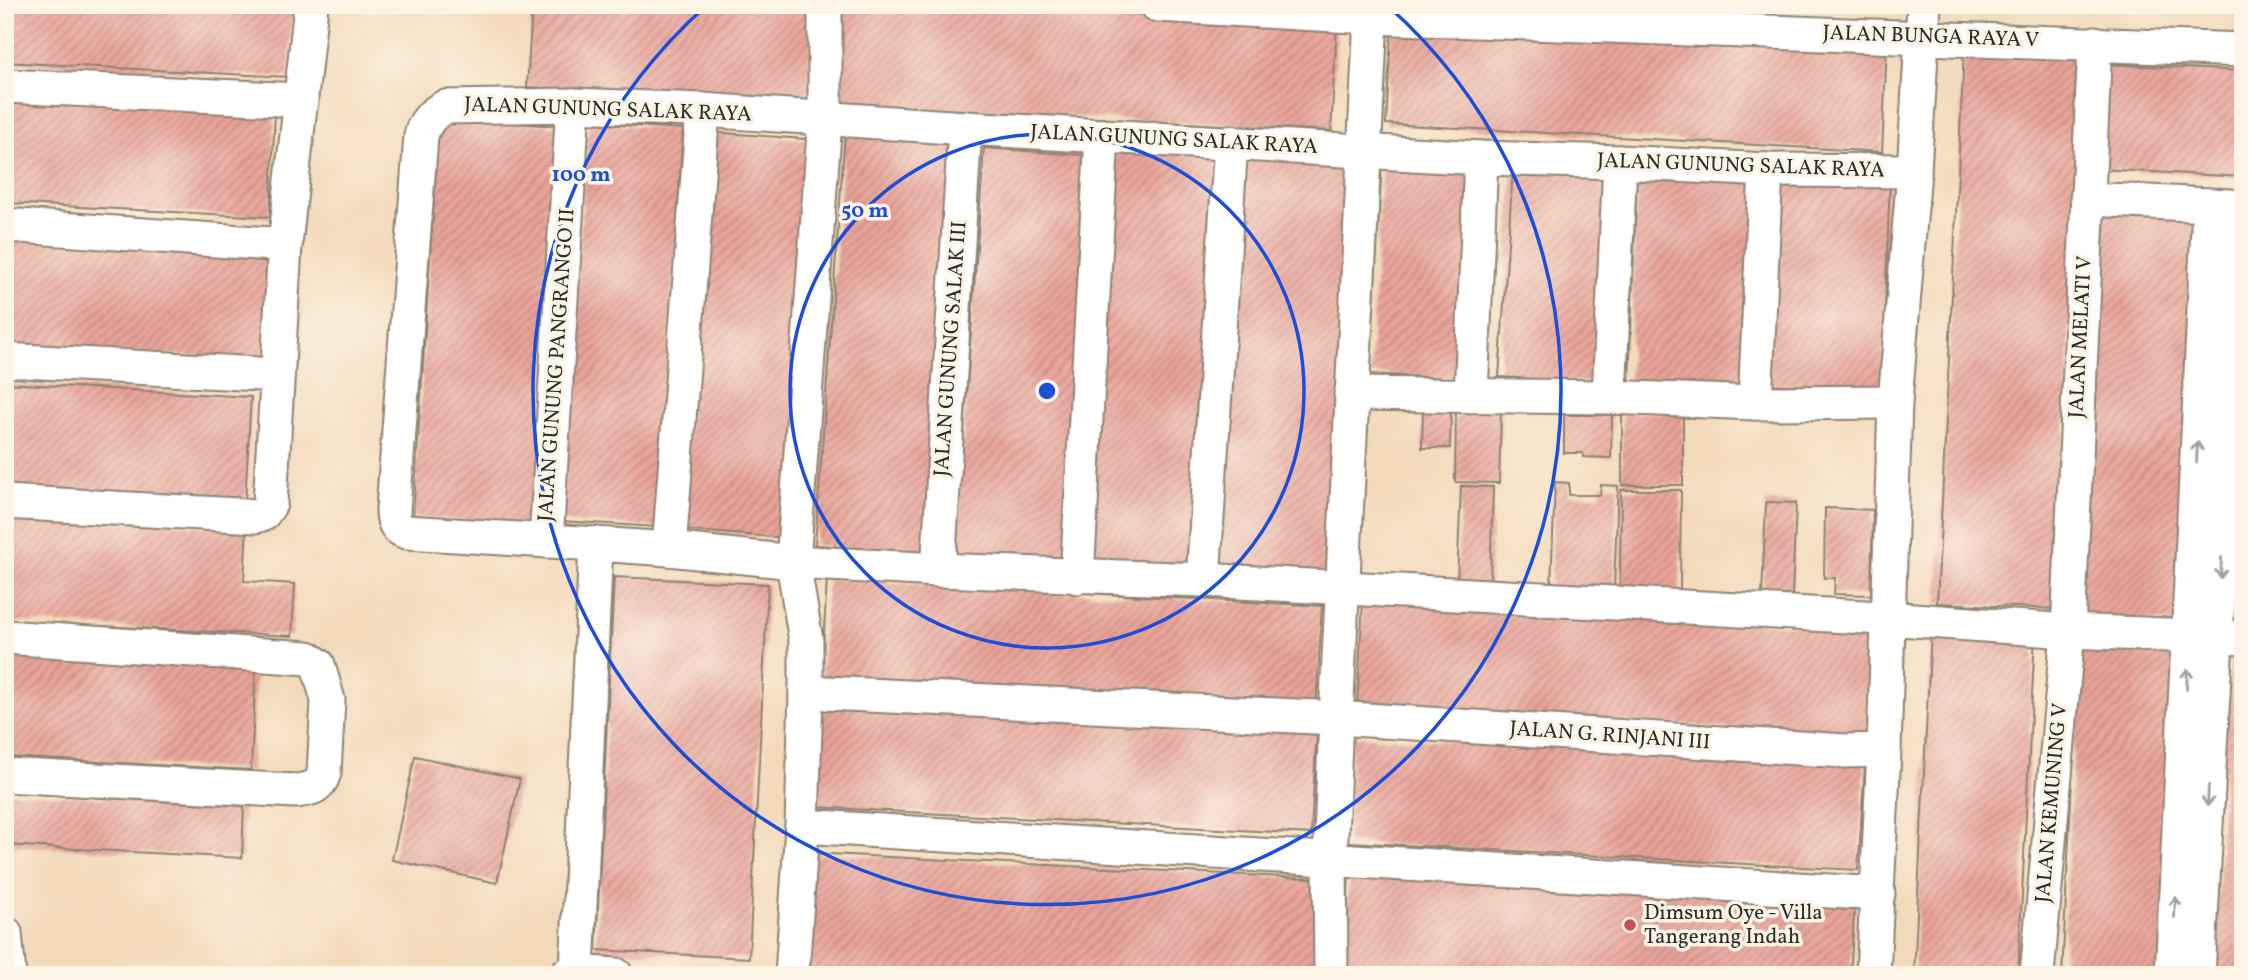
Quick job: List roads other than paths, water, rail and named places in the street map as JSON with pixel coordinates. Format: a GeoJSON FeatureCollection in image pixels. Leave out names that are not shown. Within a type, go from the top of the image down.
{"type":"FeatureCollection","features":[{"type":"Feature","properties":{"kind":"street"},"geometry":{"type":"LineString","coordinates":[[5,502],[256,516],[263,513],[270,504],[285,245],[311,5]]}},
{"type":"Feature","properties":{"kind":"street"},"geometry":{"type":"LineString","coordinates":[[792,975],[802,826],[806,692],[806,641],[793,562],[825,119],[825,5]]}},
{"type":"Feature","properties":{"kind":"street","name":"JALAN BUNGA RAYA V"},"geometry":{"type":"LineString","coordinates":[[1157,5],[1371,18],[1923,21],[2095,43],[2243,50]]}},
{"type":"Feature","properties":{"kind":"street"},"geometry":{"type":"LineString","coordinates":[[1331,975],[1330,860],[1341,587],[1371,18]]}},
{"type":"Feature","properties":{"kind":"street"},"geometry":{"type":"LineString","coordinates":[[1873,975],[1885,750],[1895,402],[1923,21]]}},
{"type":"Feature","properties":{"kind":"street","name":"JALAN MELATI V"},"geometry":{"type":"LineString","coordinates":[[2068,631],[2095,43]]}},
{"type":"Feature","properties":{"kind":"street"},"geometry":{"type":"LineString","coordinates":[[5,86],[301,100]]}},
{"type":"Feature","properties":{"kind":"street","name":"JALAN GUNUNG SALAK RAYA"},"geometry":{"type":"LineString","coordinates":[[546,541],[407,532],[400,530],[394,522],[421,136],[422,128],[436,111],[456,106],[573,105],[703,110],[1481,158],[1766,170],[1914,172]]}},
{"type":"Feature","properties":{"kind":"street","name":"JALAN GUNUNG PANGRANGO II"},"geometry":{"type":"LineString","coordinates":[[546,541],[573,105]]}},
{"type":"Feature","properties":{"kind":"street"},"geometry":{"type":"LineString","coordinates":[[669,549],[703,110]]}},
{"type":"Feature","properties":{"kind":"street","name":"JALAN GUNUNG SALAK III"},"geometry":{"type":"LineString","coordinates":[[938,570],[965,128]]}},
{"type":"Feature","properties":{"kind":"street"},"geometry":{"type":"LineString","coordinates":[[1077,577],[1102,136]]}},
{"type":"Feature","properties":{"kind":"street"},"geometry":{"type":"LineString","coordinates":[[1203,580],[1231,142]]}},
{"type":"Feature","properties":{"kind":"street"},"geometry":{"type":"LineString","coordinates":[[1471,396],[1481,158]]}},
{"type":"Feature","properties":{"kind":"street"},"geometry":{"type":"LineString","coordinates":[[1609,397],[1620,162]]}},
{"type":"Feature","properties":{"kind":"street"},"geometry":{"type":"LineString","coordinates":[[1755,403],[1766,170]]}},
{"type":"Feature","properties":{"kind":"street"},"geometry":{"type":"LineString","coordinates":[[2087,199],[2230,206],[2216,364],[2216,637],[2192,843],[2172,975]]}},
{"type":"Feature","properties":{"kind":"street"},"geometry":{"type":"LineString","coordinates":[[5,225],[285,245]]}},
{"type":"Feature","properties":{"kind":"street"},"geometry":{"type":"LineString","coordinates":[[5,360],[276,375]]}},
{"type":"Feature","properties":{"kind":"street"},"geometry":{"type":"LineString","coordinates":[[1351,394],[1609,397],[1755,403],[1895,402]]}},
{"type":"Feature","properties":{"kind":"street"},"geometry":{"type":"LineString","coordinates":[[546,541],[669,549],[793,562],[1341,587],[1888,618],[2068,631],[2216,637]]}},
{"type":"Feature","properties":{"kind":"street"},"geometry":{"type":"LineString","coordinates":[[597,544],[571,973],[616,975]]}},
{"type":"Feature","properties":{"kind":"street","name":"JALAN KEMUNING V"},"geometry":{"type":"LineString","coordinates":[[2037,975],[2068,631]]}},
{"type":"Feature","properties":{"kind":"street"},"geometry":{"type":"LineString","coordinates":[[5,637],[308,658],[318,665],[328,700],[324,773],[321,782],[314,789],[295,791],[5,775]]}},
{"type":"Feature","properties":{"kind":"street","name":"JALAN G. RINJANI III"},"geometry":{"type":"LineString","coordinates":[[806,692],[1336,718],[1845,751],[1885,750]]}},
{"type":"Feature","properties":{"kind":"street"},"geometry":{"type":"LineString","coordinates":[[802,826],[1878,894]]}},
{"type":"Feature","properties":{"kind":"street"},"geometry":{"type":"LineString","coordinates":[[2192,843],[2199,975]]}},
{"type":"Feature","properties":{"kind":"street"},"geometry":{"type":"LineString","coordinates":[[5,933],[9,975]]}},
{"type":"Feature","properties":{"kind":"place","name":"Dimsum Oye - Villa Tangerang Indah"},"geometry":{"type":"Point","coordinates":[1630,925]}}]}
